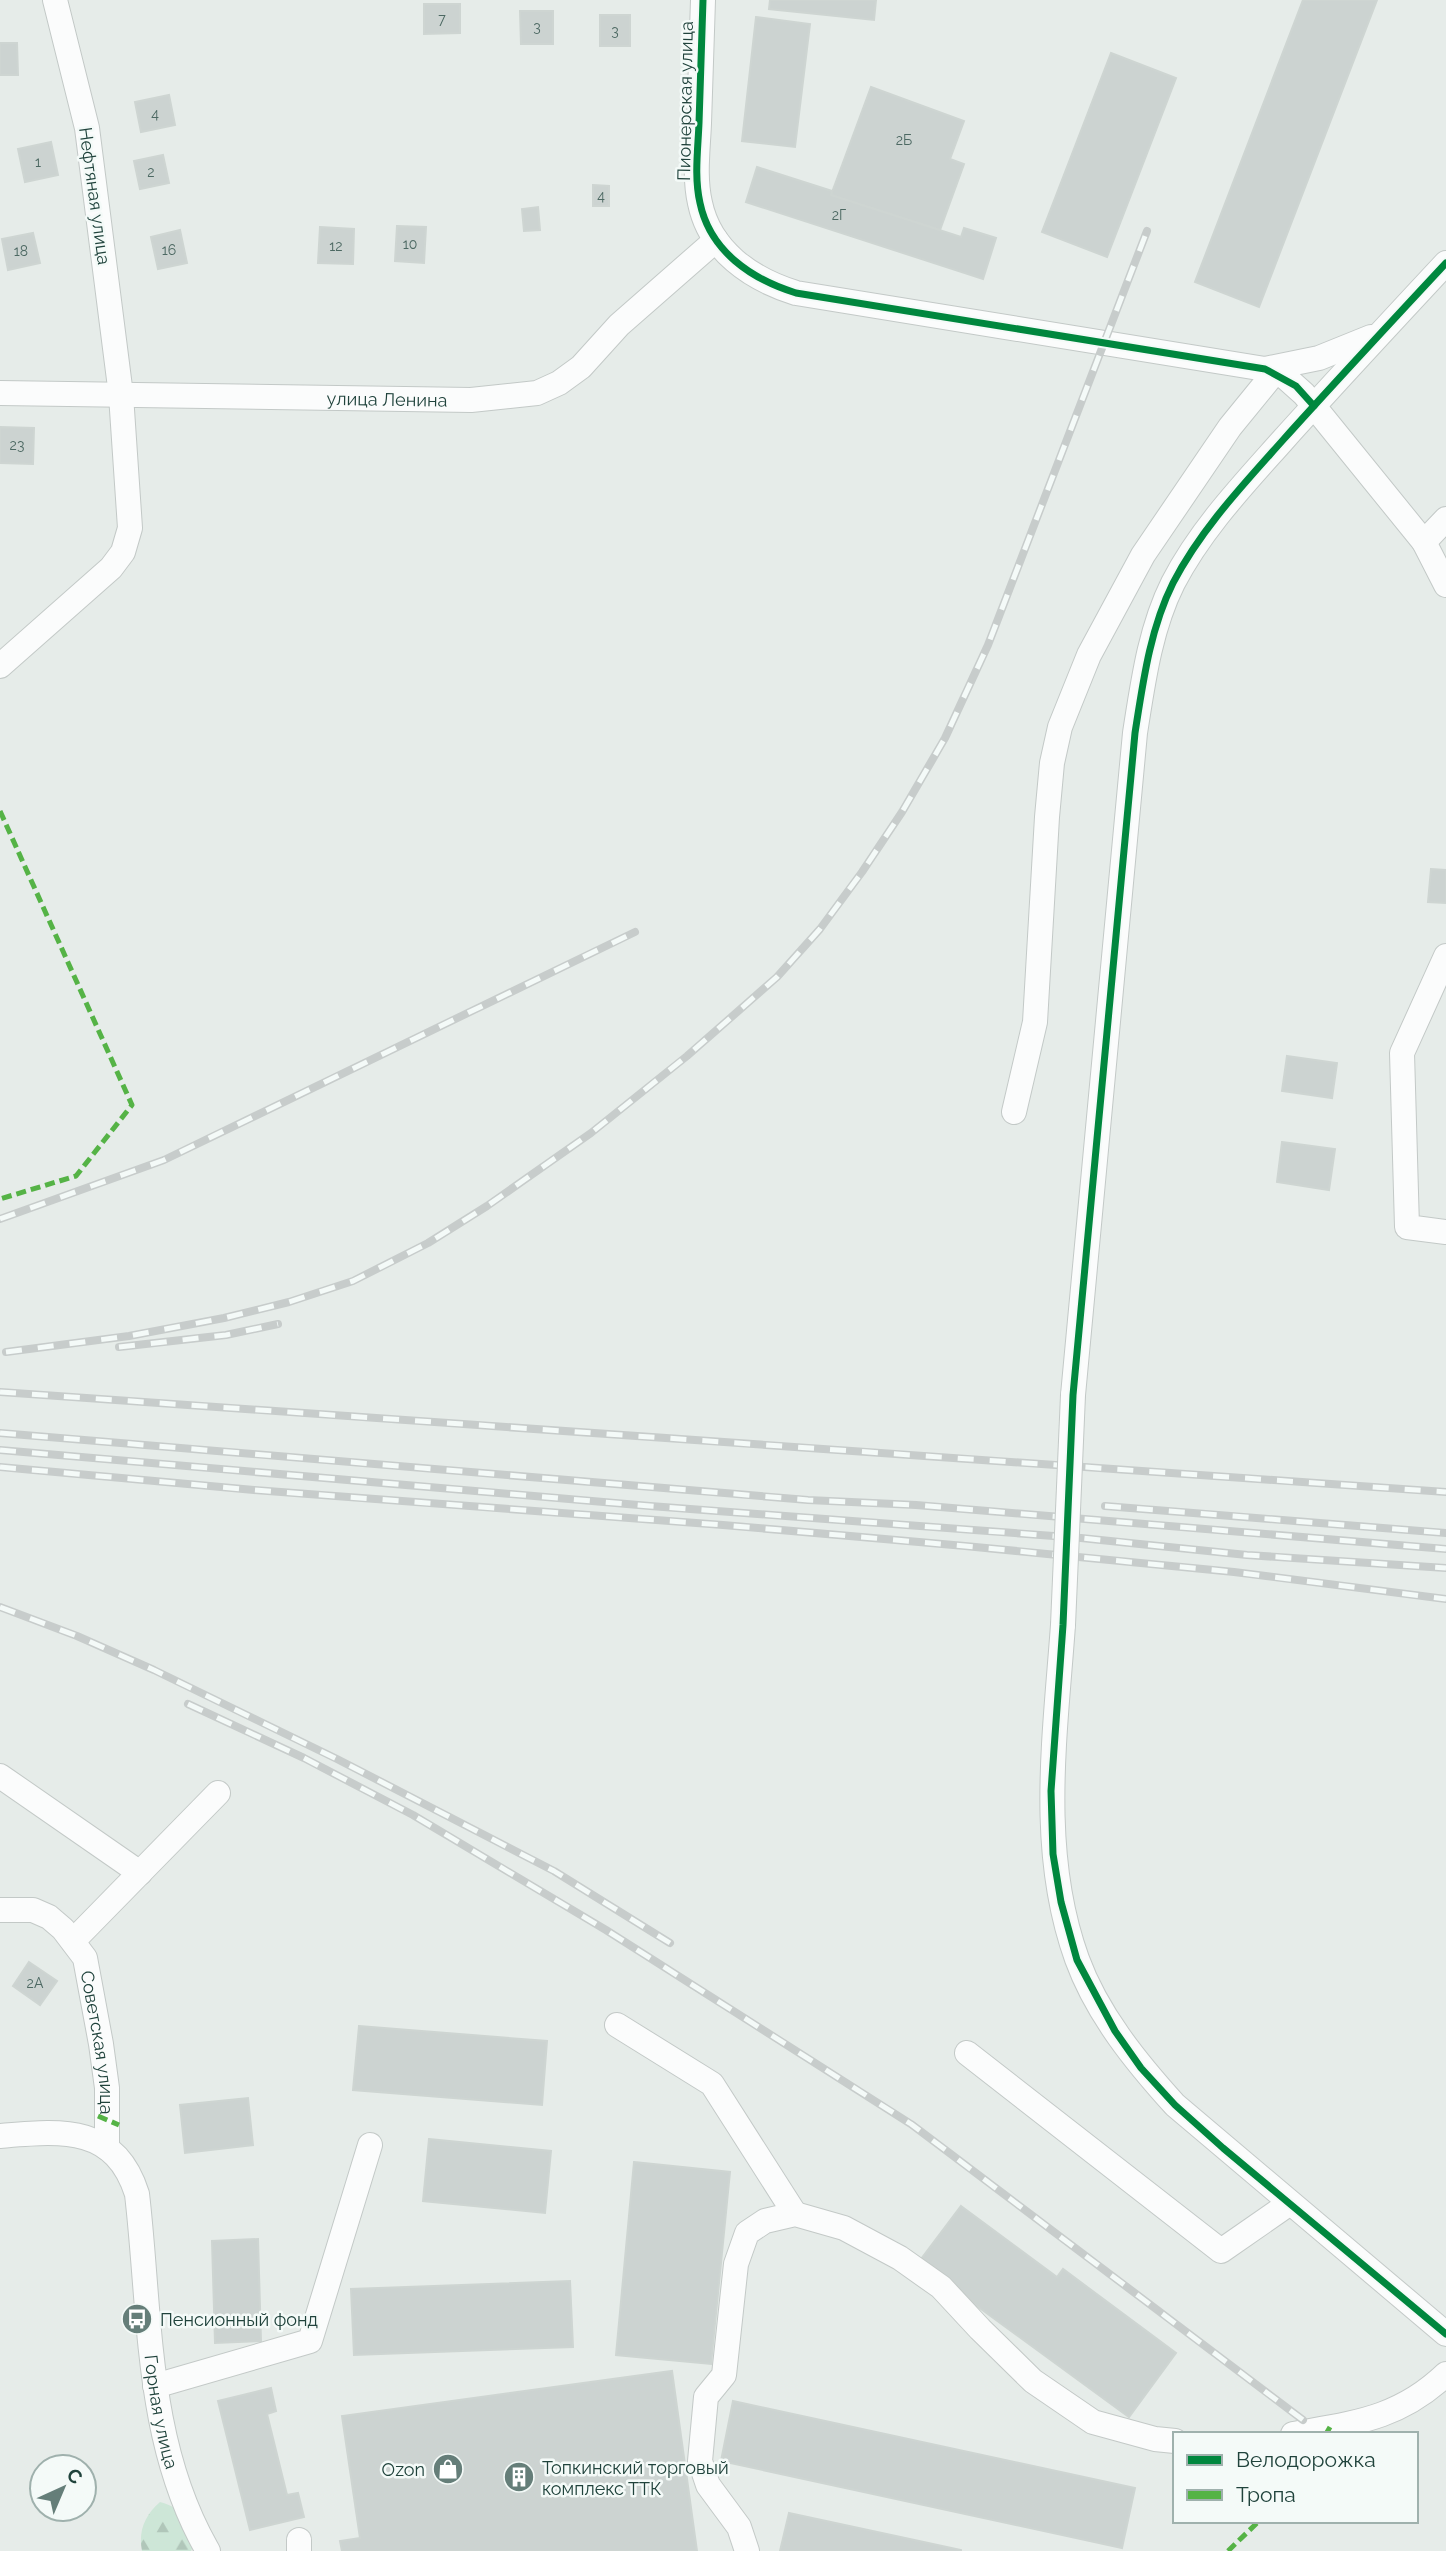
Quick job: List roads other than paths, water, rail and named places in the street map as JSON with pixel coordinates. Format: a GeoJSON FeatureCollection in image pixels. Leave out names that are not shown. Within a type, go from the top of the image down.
{"type":"FeatureCollection","features":[{"type":"Feature","properties":{"kind":"street","name":"Нефтяная улица"},"geometry":{"type":"LineString","coordinates":[[0,666],[111,568],[123,552],[130,528],[121,395],[87,128],[55,0]]}},
{"type":"Feature","properties":{"kind":"street","name":"Пионерская улица"},"geometry":{"type":"LineString","coordinates":[[703,0],[697,166],[699,201],[706,225],[716,240]]}},
{"type":"Feature","properties":{"kind":"street","name":"улица Ленина"},"geometry":{"type":"LineString","coordinates":[[0,393],[471,400],[537,393],[559,383],[581,367],[619,326],[716,240]]}},
{"type":"Feature","properties":{"kind":"street"},"geometry":{"type":"LineString","coordinates":[[716,240],[751,274],[769,285],[796,293],[1270,371],[1296,386],[1314,406],[1424,542],[1446,585]]}},
{"type":"Feature","properties":{"kind":"street"},"geometry":{"type":"LineString","coordinates":[[1446,263],[1230,499],[1198,542],[1173,585],[1156,626],[1144,676],[1135,733],[1073,1395],[1063,1625],[1051,1791],[1053,1854],[1061,1902],[1077,1960],[1108,2020],[1141,2068],[1175,2105],[1446,2334]]}},
{"type":"Feature","properties":{"kind":"street"},"geometry":{"type":"LineString","coordinates":[[1014,1112],[1035,1022],[1052,763],[1064,716],[1089,655],[1143,555],[1270,371],[1319,358],[1381,332]]}},
{"type":"Feature","properties":{"kind":"street"},"geometry":{"type":"LineString","coordinates":[[1424,542],[1446,519]]}},
{"type":"Feature","properties":{"kind":"street"},"geometry":{"type":"LineString","coordinates":[[1446,956],[1402,1053],[1408,1227],[1446,1232]]}},
{"type":"Feature","properties":{"kind":"street"},"geometry":{"type":"LineString","coordinates":[[0,1776],[140,1873]]}},
{"type":"Feature","properties":{"kind":"street"},"geometry":{"type":"LineString","coordinates":[[73,1941],[218,1793]]}},
{"type":"Feature","properties":{"kind":"street","name":"Советская улица"},"geometry":{"type":"LineString","coordinates":[[0,1910],[33,1910],[49,1917],[73,1941],[85,1958],[102,2044],[107,2088],[107,2148]]}},
{"type":"Feature","properties":{"kind":"street"},"geometry":{"type":"LineString","coordinates":[[617,2025],[712,2084],[795,2214]]}},
{"type":"Feature","properties":{"kind":"street"},"geometry":{"type":"LineString","coordinates":[[967,2053],[1221,2251],[1290,2203]]}},
{"type":"Feature","properties":{"kind":"street"},"geometry":{"type":"LineString","coordinates":[[0,2136],[56,2131],[90,2137],[107,2148]]}},
{"type":"Feature","properties":{"kind":"street"},"geometry":{"type":"LineString","coordinates":[[155,2386],[310,2341],[370,2145]]}},
{"type":"Feature","properties":{"kind":"street","name":"Горная улица"},"geometry":{"type":"LineString","coordinates":[[107,2148],[132,2177],[137,2194],[155,2386],[172,2464],[208,2551]]}},
{"type":"Feature","properties":{"kind":"street"},"geometry":{"type":"LineString","coordinates":[[747,2551],[739,2527],[708,2485],[700,2461],[706,2397],[724,2375],[736,2264],[747,2233],[765,2221],[795,2214],[844,2228],[900,2258],[941,2287],[979,2329],[1033,2381],[1093,2421],[1155,2440],[1173,2441]]}},
{"type":"Feature","properties":{"kind":"street"},"geometry":{"type":"LineString","coordinates":[[1304,2432],[1367,2421],[1399,2409],[1446,2374]]}},
{"type":"Feature","properties":{"kind":"railway"},"geometry":{"type":"LineString","coordinates":[[6,1352],[129,1336],[224,1318],[289,1302],[353,1281],[428,1243],[487,1206],[591,1133],[687,1056],[777,977],[820,929],[862,872],[902,812],[945,738],[988,645],[1147,231]]}},
{"type":"Feature","properties":{"kind":"railway"},"geometry":{"type":"LineString","coordinates":[[0,1219],[164,1160],[635,932]]}},
{"type":"Feature","properties":{"kind":"railway"},"geometry":{"type":"LineString","coordinates":[[119,1347],[226,1335],[278,1324]]}},
{"type":"Feature","properties":{"kind":"railway"},"geometry":{"type":"LineString","coordinates":[[0,1392],[1446,1492]]}},
{"type":"Feature","properties":{"kind":"railway"},"geometry":{"type":"LineString","coordinates":[[0,1433],[808,1500],[916,1505],[1446,1549]]}},
{"type":"Feature","properties":{"kind":"railway"},"geometry":{"type":"LineString","coordinates":[[0,1450],[650,1506],[1081,1538],[1247,1555],[1446,1568]]}},
{"type":"Feature","properties":{"kind":"railway"},"geometry":{"type":"LineString","coordinates":[[0,1467],[254,1490],[965,1546],[1234,1572],[1446,1599]]}},
{"type":"Feature","properties":{"kind":"railway"},"geometry":{"type":"LineString","coordinates":[[1105,1506],[1446,1533]]}},
{"type":"Feature","properties":{"kind":"railway"},"geometry":{"type":"LineString","coordinates":[[0,1607],[77,1636],[154,1670],[337,1759],[554,1871],[670,1943]]}},
{"type":"Feature","properties":{"kind":"railway"},"geometry":{"type":"LineString","coordinates":[[188,1704],[304,1758],[413,1815],[606,1930],[911,2124],[1303,2420]]}},
{"type":"Feature","properties":{"kind":"place","name":"Пенсионный фонд"},"geometry":{"type":"Point","coordinates":[137,2319]}},
{"type":"Feature","properties":{"kind":"place","name":"Ozon"},"geometry":{"type":"Point","coordinates":[448,2469]}},
{"type":"Feature","properties":{"kind":"place","name":"Топкинский торговый комплекс ТТК"},"geometry":{"type":"Point","coordinates":[519,2477]}}]}
